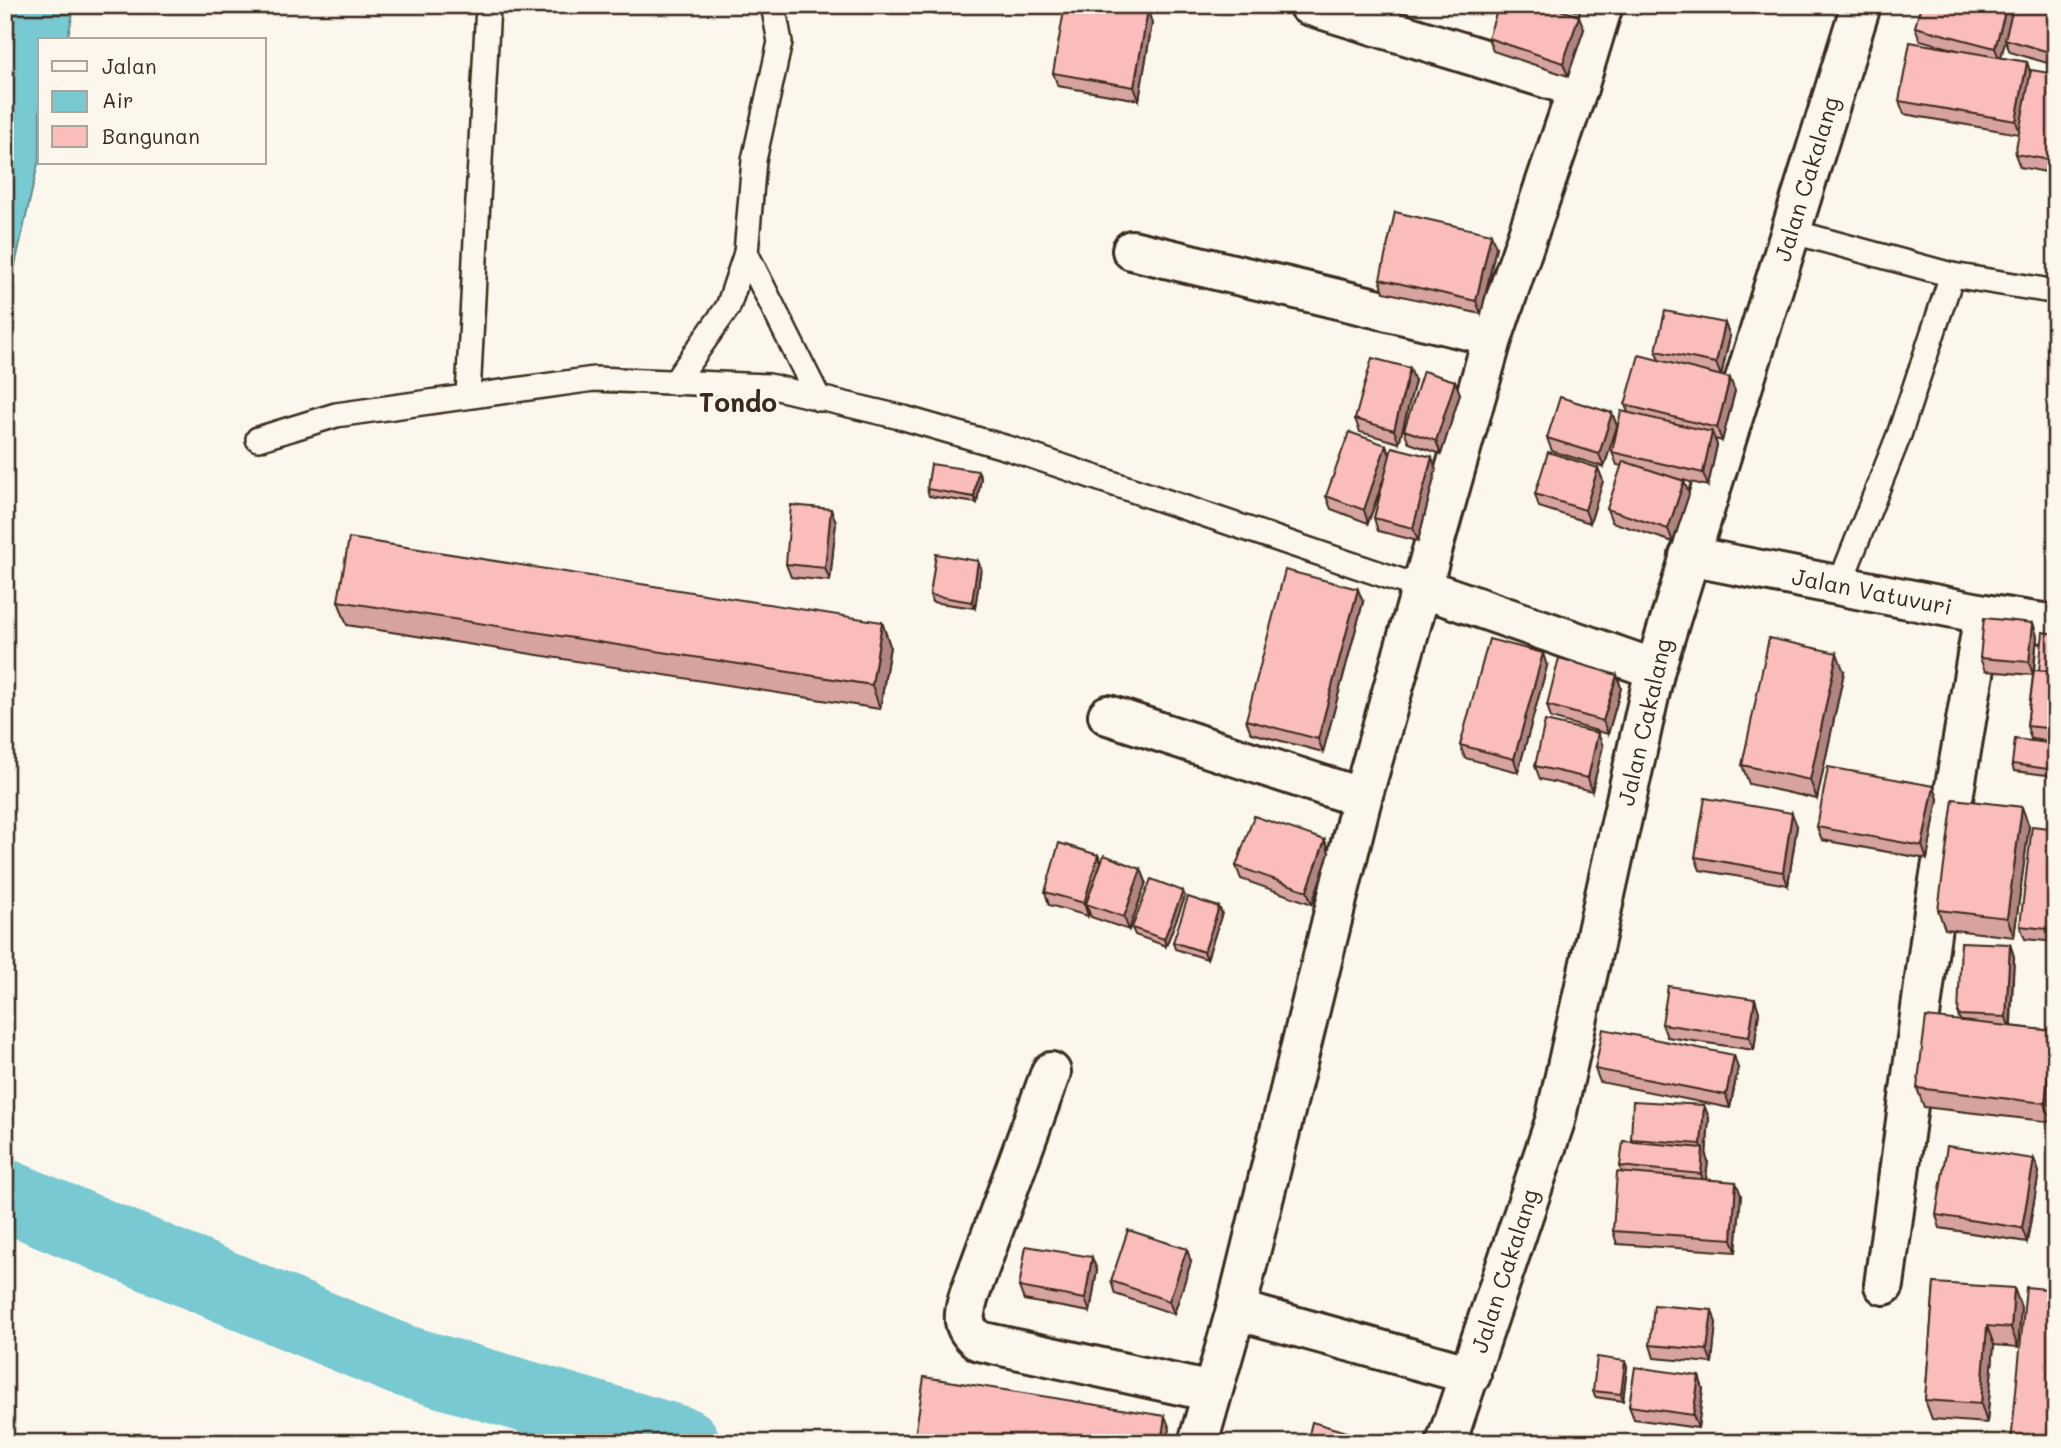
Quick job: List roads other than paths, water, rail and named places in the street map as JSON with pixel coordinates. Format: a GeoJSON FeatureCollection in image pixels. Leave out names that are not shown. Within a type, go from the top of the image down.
{"type":"FeatureCollection","features":[{"type":"Feature","properties":{"kind":"street"},"geometry":{"type":"LineString","coordinates":[[1308,5],[1578,88]]}},
{"type":"Feature","properties":{"kind":"street"},"geometry":{"type":"LineString","coordinates":[[1198,1443],[1236,1310],[1362,797],[1493,336],[1578,88],[1603,5]]}},
{"type":"Feature","properties":{"kind":"street","name":"Jalan Cakalang"},"geometry":{"type":"LineString","coordinates":[[1446,1443],[1555,1121],[1655,669],[1861,5]]}},
{"type":"Feature","properties":{"kind":"street"},"geometry":{"type":"LineString","coordinates":[[1132,250],[1493,336]]}},
{"type":"Feature","properties":{"kind":"street","name":"Jalan Vatuvuri"},"geometry":{"type":"LineString","coordinates":[[1689,556],[1984,614],[2056,625]]}},
{"type":"Feature","properties":{"kind":"street"},"geometry":{"type":"LineString","coordinates":[[1422,588],[1655,669]]}},
{"type":"Feature","properties":{"kind":"street"},"geometry":{"type":"LineString","coordinates":[[1884,1285],[1934,911],[1984,614]]}},
{"type":"Feature","properties":{"kind":"street"},"geometry":{"type":"LineString","coordinates":[[1108,715],[1362,797]]}},
{"type":"Feature","properties":{"kind":"street"},"geometry":{"type":"LineString","coordinates":[[1051,1072],[969,1296],[964,1322],[969,1334],[979,1341],[1212,1392]]}},
{"type":"Feature","properties":{"kind":"street"},"geometry":{"type":"LineString","coordinates":[[1236,1310],[1471,1375]]}},
{"type":"Feature","properties":{"kind":"lane"},"geometry":{"type":"LineString","coordinates":[[468,396],[488,5]]}},
{"type":"Feature","properties":{"kind":"lane"},"geometry":{"type":"LineString","coordinates":[[675,382],[728,307],[746,253],[754,160],[780,42],[773,5]]}},
{"type":"Feature","properties":{"kind":"lane"},"geometry":{"type":"LineString","coordinates":[[1790,231],[1952,275],[2051,291]]}},
{"type":"Feature","properties":{"kind":"lane"},"geometry":{"type":"LineString","coordinates":[[746,253],[819,399]]}},
{"type":"Feature","properties":{"kind":"lane"},"geometry":{"type":"LineString","coordinates":[[1839,586],[1899,435],[1952,275]]}},
{"type":"Feature","properties":{"kind":"lane"},"geometry":{"type":"LineString","coordinates":[[258,439],[336,415],[594,379],[769,386],[904,418],[1011,449],[1422,588]]}},
{"type":"Feature","properties":{"kind":"water"},"geometry":{"type":"Polygon","coordinates":[[[5,5],[75,5],[67,38],[38,38],[38,164],[5,309],[5,5]]]}},
{"type":"Feature","properties":{"kind":"waterway"},"geometry":{"type":"LineString","coordinates":[[5,1195],[401,1360],[684,1443]]}},
{"type":"Feature","properties":{"kind":"district","name":"Tondo"},"geometry":{"type":"Point","coordinates":[738,403]}}]}
